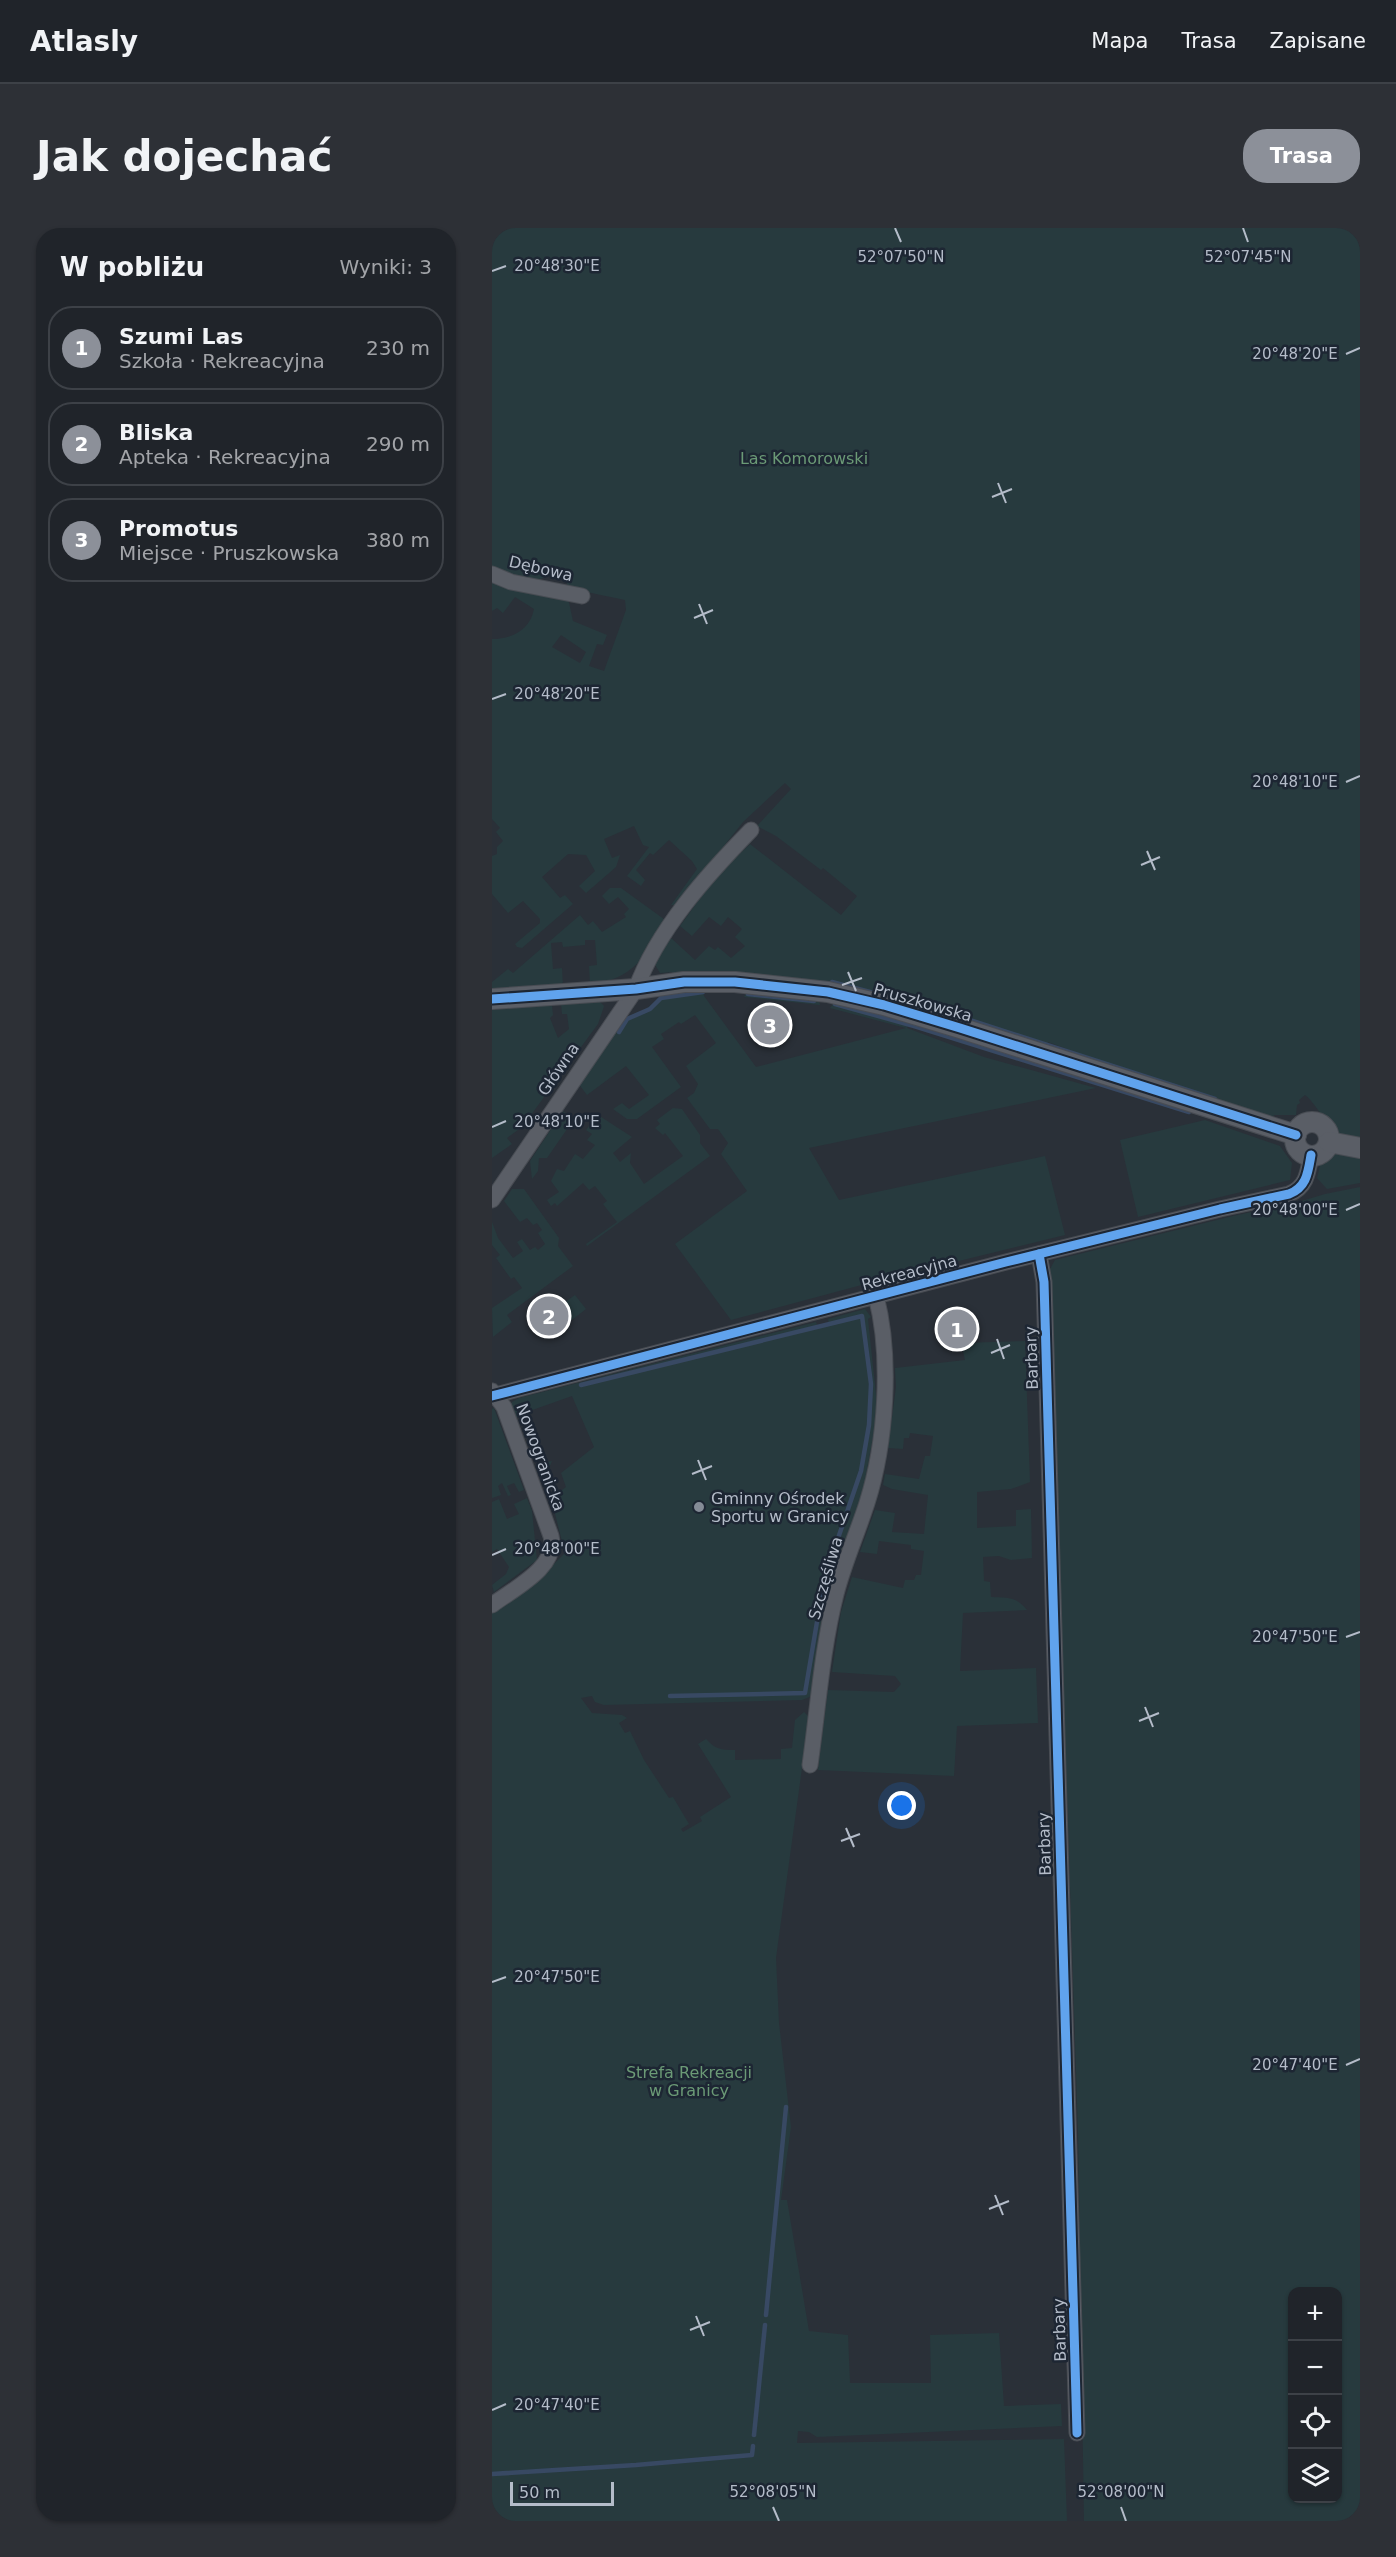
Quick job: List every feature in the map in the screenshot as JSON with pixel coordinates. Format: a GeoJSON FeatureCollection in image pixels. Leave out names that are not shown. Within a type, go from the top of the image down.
{"type":"FeatureCollection","features":[{"type":"Feature","properties":{"kind":"street","name":"Dębowa"},"geometry":{"type":"LineString","coordinates":[[492,574],[511,582],[582,596]]}},
{"type":"Feature","properties":{"kind":"street","name":"Główna"},"geometry":{"type":"LineString","coordinates":[[492,1200],[636,989],[648,959],[702,883],[751,830]]}},
{"type":"Feature","properties":{"kind":"street","name":"Pruszkowska"},"geometry":{"type":"LineString","coordinates":[[492,999],[636,989],[670,983],[714,982],[784,986],[835,994],[884,1005],[960,1028],[1296,1135]]}},
{"type":"Feature","properties":{"kind":"street"},"geometry":{"type":"LineString","coordinates":[[1316,1122],[1328,1132],[1329,1142],[1322,1152],[1311,1155],[1299,1148],[1296,1135],[1304,1124],[1316,1122]]}},
{"type":"Feature","properties":{"kind":"street"},"geometry":{"type":"LineString","coordinates":[[1329,1142],[1360,1148]]}},
{"type":"Feature","properties":{"kind":"street","name":"Rekreacyjna"},"geometry":{"type":"LineString","coordinates":[[493,1394],[1039,1254],[1293,1193],[1305,1182],[1311,1155]]}},
{"type":"Feature","properties":{"kind":"street","name":"Barbary"},"geometry":{"type":"LineString","coordinates":[[1039,1254],[1044,1282],[1054,1568],[1055,1716],[1077,2433]]}},
{"type":"Feature","properties":{"kind":"street","name":"Szczęśliwa"},"geometry":{"type":"LineString","coordinates":[[810,1765],[832,1612],[843,1570],[869,1496],[881,1431],[885,1371],[876,1296]]}},
{"type":"Feature","properties":{"kind":"street","name":"Nowogranicka"},"geometry":{"type":"LineString","coordinates":[[492,1605],[549,1560],[553,1541],[504,1407],[493,1394]]}},
{"type":"Feature","properties":{"kind":"green space","name":"Las Komorowski"},"geometry":{"type":"Polygon","coordinates":[[[492,228],[1360,228],[1360,1140],[1336,1132],[1305,1095],[1299,1100],[1296,1115],[1274,1115],[1272,1119],[1209,1101],[1048,1042],[1045,1049],[907,1005],[673,976],[672,972],[660,973],[654,963],[671,938],[695,960],[709,946],[715,950],[718,947],[731,958],[745,946],[735,937],[742,929],[728,917],[721,926],[709,917],[692,936],[680,926],[714,879],[750,844],[841,915],[857,896],[823,868],[821,870],[776,836],[757,826],[791,789],[785,783],[743,822],[677,905],[671,905],[697,869],[692,861],[669,840],[653,855],[650,853],[636,870],[645,880],[641,886],[627,876],[649,847],[643,845],[634,826],[604,839],[612,858],[620,855],[616,867],[586,893],[579,886],[595,871],[586,855],[568,854],[542,877],[560,898],[565,895],[573,904],[522,948],[517,947],[515,944],[540,923],[540,919],[523,901],[508,913],[492,894],[492,856],[497,854],[497,847],[503,841],[496,832],[500,828],[492,819],[492,639],[519,632],[529,623],[534,609],[515,597],[503,613],[497,608],[492,611],[492,578],[568,598],[573,621],[607,635],[603,645],[597,644],[589,666],[604,671],[626,610],[625,600],[572,589],[568,586],[564,575],[549,575],[534,582],[492,570],[492,228]],[[561,635],[552,647],[580,663],[586,652],[561,635]]]}},
{"type":"Feature","properties":{"kind":"green space"},"geometry":{"type":"Polygon","coordinates":[[[610,888],[621,888],[668,922],[637,964],[618,977],[590,984],[589,966],[597,965],[595,940],[585,940],[585,945],[563,947],[562,942],[551,943],[553,969],[562,968],[563,986],[492,989],[492,982],[508,969],[513,973],[580,915],[588,925],[593,921],[602,932],[626,917],[624,914],[629,909],[618,897],[609,904],[602,896],[610,888]]]}},
{"type":"Feature","properties":{"kind":"green space"},"geometry":{"type":"Polygon","coordinates":[[[703,989],[704,996],[756,1067],[906,1028],[830,1008],[836,1000],[910,1020],[907,1028],[984,1057],[1096,1088],[809,1148],[839,1200],[1045,1156],[1065,1235],[869,1283],[731,1320],[675,1244],[747,1191],[721,1154],[728,1143],[718,1129],[710,1129],[687,1098],[694,1093],[698,1084],[686,1066],[716,1043],[695,1015],[661,1034],[664,1039],[652,1047],[681,1087],[637,1119],[627,1119],[613,1109],[622,1103],[629,1109],[649,1095],[626,1066],[587,1095],[578,1083],[614,1029],[619,1030],[627,1017],[646,1009],[663,995],[674,994],[674,990],[703,989]]]}},
{"type":"Feature","properties":{"kind":"green space"},"geometry":{"type":"Polygon","coordinates":[[[748,990],[818,997],[820,1005],[744,997],[748,990]]]}},
{"type":"Feature","properties":{"kind":"green space"},"geometry":{"type":"Polygon","coordinates":[[[600,1002],[604,1006],[598,1024],[522,1127],[507,1138],[512,1144],[492,1158],[492,1010],[552,1005],[553,1015],[550,1018],[558,1038],[569,1029],[567,1014],[562,1014],[561,1004],[600,1002]]]}},
{"type":"Feature","properties":{"kind":"green space"},"geometry":{"type":"Polygon","coordinates":[[[673,1108],[682,1109],[700,1135],[700,1143],[710,1156],[587,1246],[586,1244],[617,1222],[603,1204],[607,1201],[595,1186],[589,1190],[583,1183],[557,1206],[555,1203],[551,1206],[547,1200],[559,1192],[551,1181],[557,1169],[564,1171],[575,1154],[583,1159],[595,1145],[587,1140],[592,1134],[586,1130],[598,1115],[632,1137],[613,1153],[620,1162],[631,1153],[630,1163],[644,1184],[683,1156],[665,1133],[663,1135],[655,1128],[660,1124],[657,1120],[673,1108]]]}},
{"type":"Feature","properties":{"kind":"green space"},"geometry":{"type":"Polygon","coordinates":[[[563,1111],[574,1119],[547,1158],[539,1158],[538,1171],[532,1179],[530,1161],[563,1111]]]}},
{"type":"Feature","properties":{"kind":"green space"},"geometry":{"type":"Polygon","coordinates":[[[1205,1120],[1280,1146],[1292,1163],[1290,1180],[1138,1217],[1120,1140],[1205,1120]]]}},
{"type":"Feature","properties":{"kind":"green space"},"geometry":{"type":"Polygon","coordinates":[[[1336,1153],[1360,1156],[1360,1183],[1327,1189],[1317,1178],[1321,1162],[1336,1153]]]}},
{"type":"Feature","properties":{"kind":"green space"},"geometry":{"type":"Polygon","coordinates":[[[1360,1187],[1360,2521],[1084,2521],[1078,2133],[1050,1269],[1055,1260],[1360,1187]]]}},
{"type":"Feature","properties":{"kind":"green space"},"geometry":{"type":"Polygon","coordinates":[[[512,1189],[524,1189],[559,1238],[558,1246],[573,1266],[507,1315],[512,1322],[493,1337],[492,1308],[522,1288],[514,1277],[511,1279],[496,1258],[500,1255],[492,1245],[492,1222],[498,1238],[513,1258],[523,1251],[517,1242],[522,1239],[530,1250],[535,1247],[538,1250],[545,1244],[538,1233],[542,1230],[537,1223],[533,1225],[527,1218],[520,1222],[504,1201],[512,1189]]]}},
{"type":"Feature","properties":{"kind":"green space"},"geometry":{"type":"Polygon","coordinates":[[[575,1295],[586,1309],[572,1320],[561,1305],[575,1295]]]}},
{"type":"Feature","properties":{"kind":"green space","name":"Strefa Rekreacji w Granicy"},"geometry":{"type":"Polygon","coordinates":[[[865,1309],[871,1317],[868,1319],[877,1404],[874,1431],[864,1487],[827,1601],[818,1599],[817,1603],[825,1605],[812,1696],[802,1700],[604,1705],[595,1702],[592,1696],[581,1698],[592,1713],[622,1715],[627,1718],[619,1723],[625,1733],[630,1731],[644,1760],[669,1798],[673,1797],[689,1824],[681,1829],[683,1832],[702,1821],[700,1817],[731,1797],[698,1744],[706,1739],[719,1748],[735,1750],[735,1760],[781,1759],[781,1749],[792,1748],[795,1720],[804,1712],[809,1717],[776,1958],[779,2023],[791,2127],[781,2200],[787,2200],[809,2331],[848,2335],[850,2383],[931,2383],[930,2335],[999,2333],[1004,2406],[1061,2404],[1062,2426],[817,2437],[809,2432],[798,2431],[797,2443],[1064,2439],[1067,2521],[492,2521],[492,1612],[547,1571],[565,1553],[551,1498],[566,1487],[561,1473],[594,1447],[572,1396],[524,1413],[542,1463],[552,1461],[549,1468],[543,1468],[522,1415],[513,1418],[509,1407],[519,1398],[816,1322],[818,1328],[829,1325],[828,1319],[865,1309]]]}},
{"type":"Feature","properties":{"kind":"green space"},"geometry":{"type":"Polygon","coordinates":[[[1025,1341],[1030,1482],[1011,1489],[977,1492],[977,1528],[1016,1526],[1016,1510],[1031,1509],[1032,1558],[1011,1560],[999,1556],[983,1557],[984,1581],[990,1582],[991,1597],[1015,1600],[1027,1610],[963,1613],[960,1671],[1036,1668],[1038,1723],[957,1726],[954,1776],[818,1770],[828,1690],[894,1692],[901,1684],[895,1676],[832,1672],[841,1612],[852,1577],[903,1588],[905,1580],[914,1580],[916,1575],[921,1575],[924,1551],[911,1549],[911,1545],[879,1541],[877,1554],[860,1552],[875,1510],[895,1513],[892,1532],[924,1534],[928,1495],[892,1489],[883,1485],[885,1474],[919,1479],[925,1456],[930,1456],[933,1436],[910,1433],[909,1438],[904,1438],[903,1449],[888,1448],[896,1387],[895,1368],[965,1360],[961,1343],[1025,1341]]]}},
{"type":"Feature","properties":{"kind":"green space"},"geometry":{"type":"Polygon","coordinates":[[[494,1408],[524,1490],[519,1492],[514,1483],[507,1486],[511,1495],[508,1496],[502,1483],[498,1486],[501,1495],[492,1498],[492,1409],[494,1408]]]}},
{"type":"Feature","properties":{"kind":"green space"},"geometry":{"type":"Polygon","coordinates":[[[527,1498],[532,1511],[537,1560],[494,1592],[492,1585],[506,1574],[509,1567],[497,1549],[492,1552],[492,1502],[499,1499],[507,1519],[519,1514],[514,1504],[527,1498]]]}},
{"type":"Feature","properties":{"kind":"waterway"},"geometry":{"type":"LineString","coordinates":[[832,982],[942,1011],[1215,1099]]}},
{"type":"Feature","properties":{"kind":"waterway"},"geometry":{"type":"LineString","coordinates":[[619,1032],[627,1019],[650,1009],[661,998],[703,992]]}},
{"type":"Feature","properties":{"kind":"waterway"},"geometry":{"type":"LineString","coordinates":[[748,994],[814,1001]]}},
{"type":"Feature","properties":{"kind":"waterway"},"geometry":{"type":"LineString","coordinates":[[835,1004],[914,1026],[1189,1112]]}},
{"type":"Feature","properties":{"kind":"waterway"},"geometry":{"type":"LineString","coordinates":[[581,1385],[862,1316],[871,1384],[869,1425],[861,1471],[833,1553],[821,1599]]}},
{"type":"Feature","properties":{"kind":"waterway"},"geometry":{"type":"LineString","coordinates":[[670,1696],[805,1693],[820,1604]]}},
{"type":"Feature","properties":{"kind":"waterway"},"geometry":{"type":"LineString","coordinates":[[766,2315],[786,2107]]}},
{"type":"Feature","properties":{"kind":"waterway"},"geometry":{"type":"LineString","coordinates":[[754,2435],[765,2325]]}},
{"type":"Feature","properties":{"kind":"waterway"},"geometry":{"type":"LineString","coordinates":[[492,2474],[752,2455],[753,2446]]}},
{"type":"Feature","properties":{"kind":"cycle path"},"geometry":{"type":"LineString","coordinates":[[492,999],[636,989],[684,982],[735,982],[828,992],[884,1005],[960,1028],[1296,1135]]}},
{"type":"Feature","properties":{"kind":"cycle path"},"geometry":{"type":"LineString","coordinates":[[492,1396],[1006,1262],[1289,1194],[1303,1183],[1311,1155]]}},
{"type":"Feature","properties":{"kind":"cycle path"},"geometry":{"type":"LineString","coordinates":[[1039,1254],[1044,1282],[1077,2433]]}},
{"type":"Feature","properties":{"kind":"place","name":"Promotus"},"geometry":{"type":"Point","coordinates":[770,1025]}},
{"type":"Feature","properties":{"kind":"place","name":"Bliska"},"geometry":{"type":"Point","coordinates":[549,1316]}},
{"type":"Feature","properties":{"kind":"place","name":"Szumi Las"},"geometry":{"type":"Point","coordinates":[957,1329]}},
{"type":"Feature","properties":{"kind":"place","name":"Gminny Ośrodek Sportu w Granicy"},"geometry":{"type":"Point","coordinates":[699,1507]}}]}
